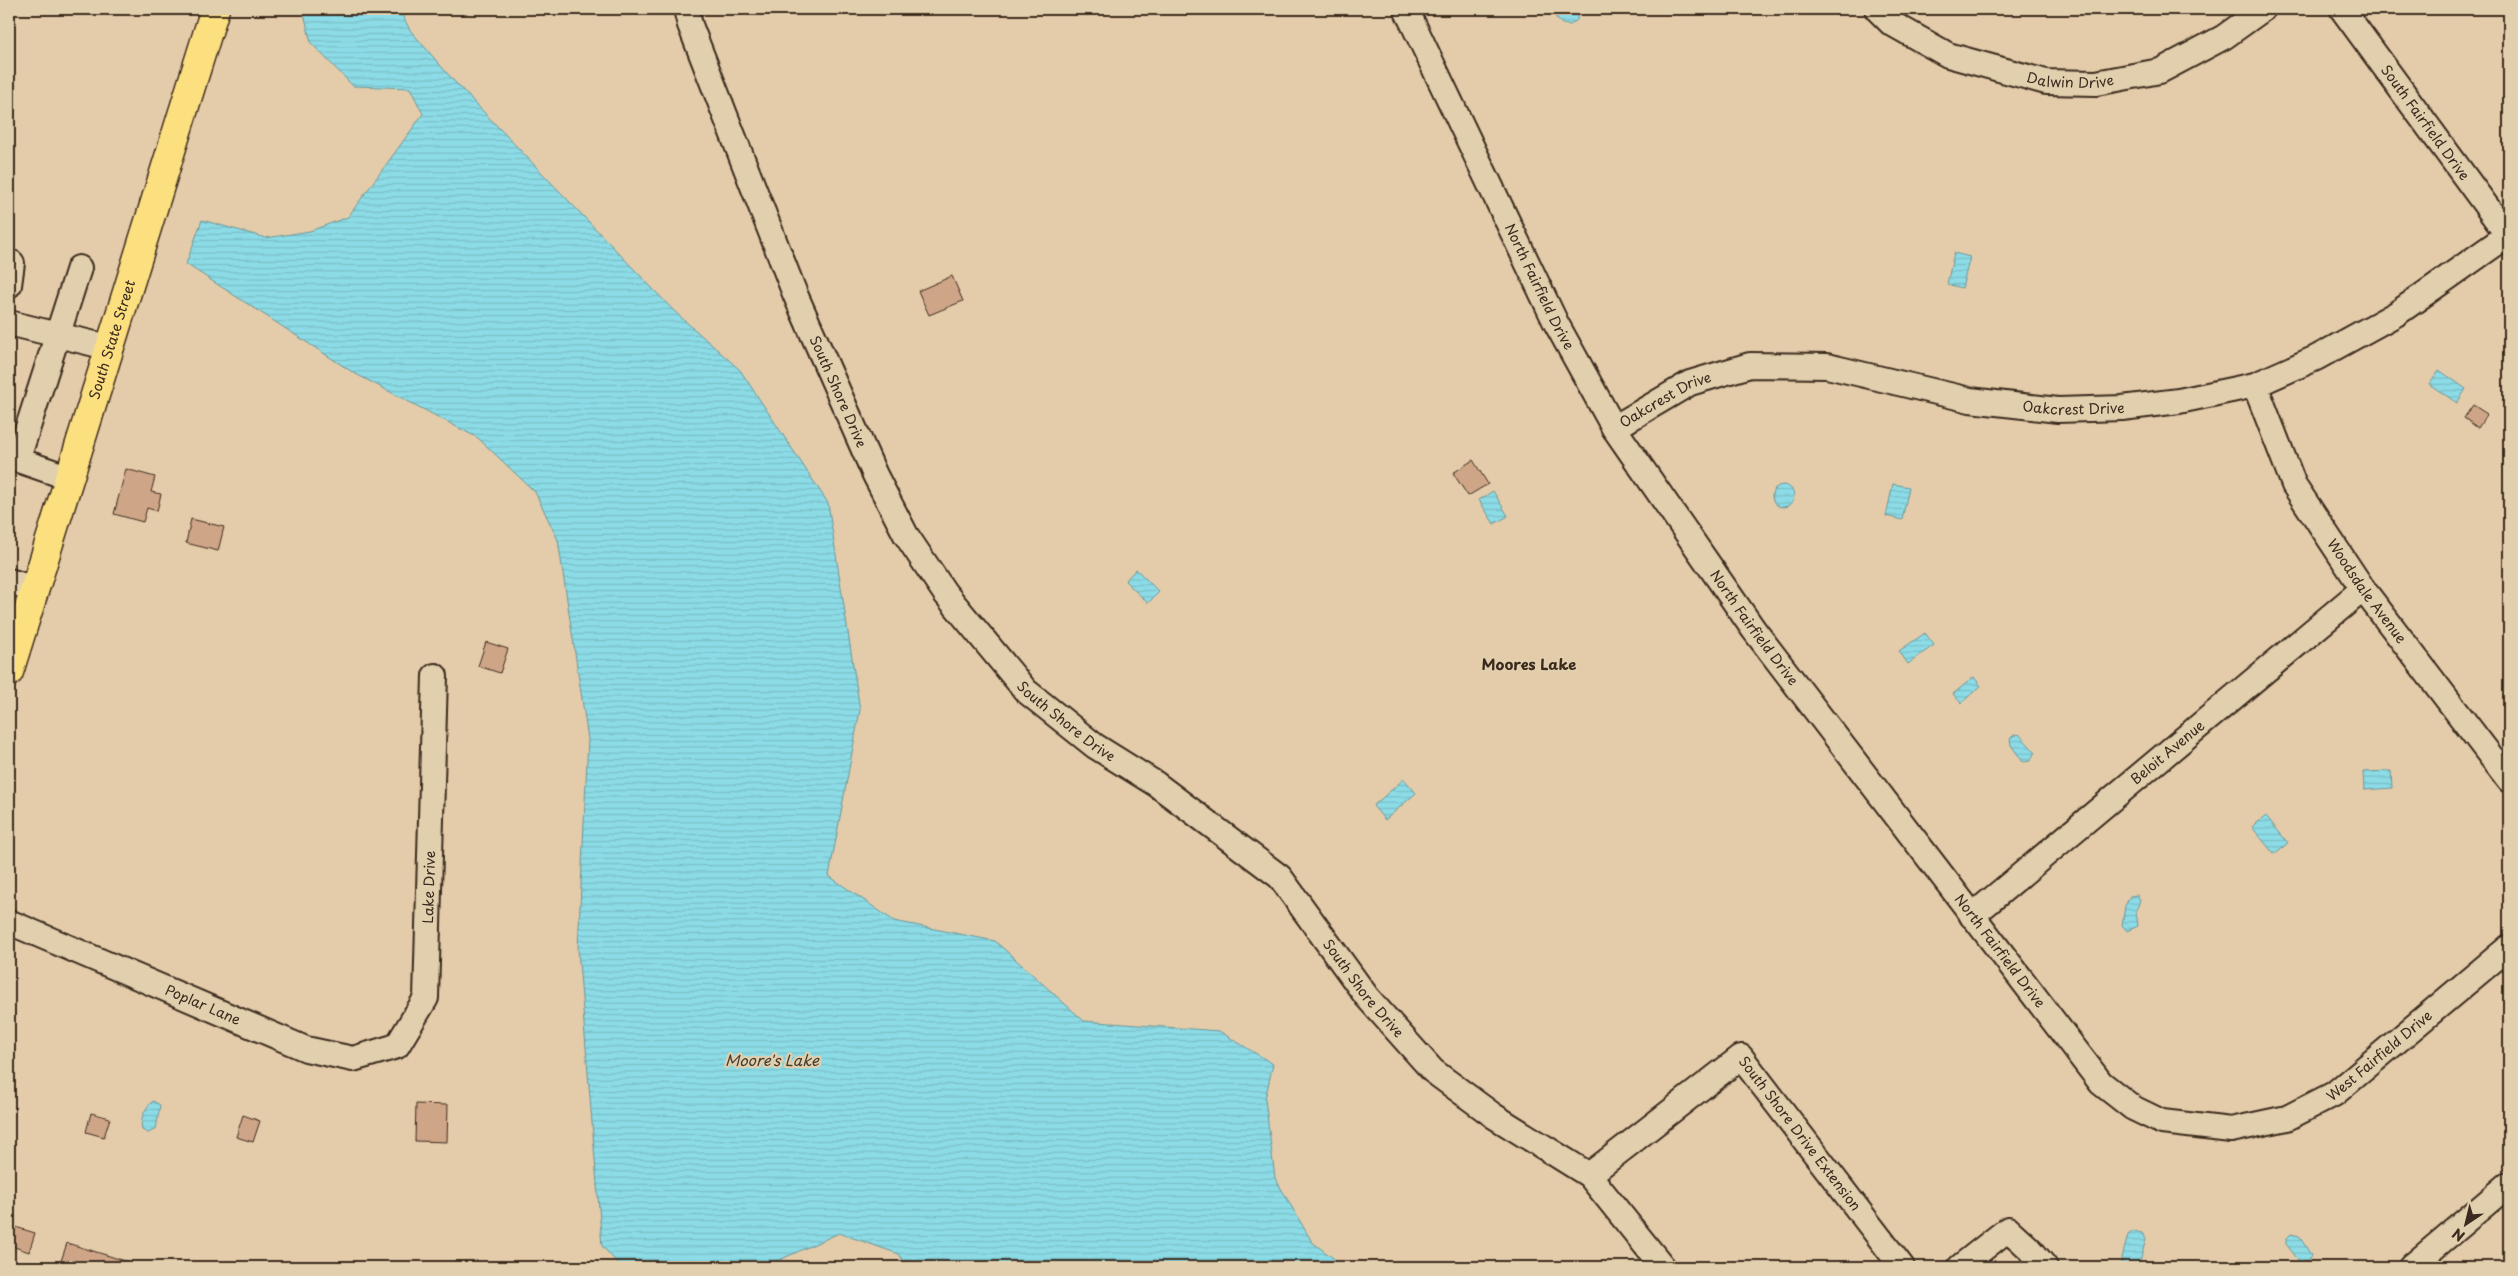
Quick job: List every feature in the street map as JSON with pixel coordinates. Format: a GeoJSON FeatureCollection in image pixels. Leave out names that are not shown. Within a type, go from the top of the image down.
{"type":"FeatureCollection","features":[{"type":"Feature","properties":{"kind":"main road","name":"South State Street"},"geometry":{"type":"LineString","coordinates":[[9,672],[215,9]]}},
{"type":"Feature","properties":{"kind":"street","name":"South Shore Drive"},"geometry":{"type":"LineString","coordinates":[[686,9],[690,25],[792,284],[851,420],[906,535],[944,593],[1026,691],[1095,746],[1156,784],[1280,877],[1367,997],[1433,1071],[1494,1116],[1589,1175],[1663,1267]]}},
{"type":"Feature","properties":{"kind":"street","name":"North Fairfield Drive"},"geometry":{"type":"LineString","coordinates":[[1406,9],[1556,323],[1614,428],[1754,630],[2101,1083],[2133,1108],[2162,1122],[2230,1130]]}},
{"type":"Feature","properties":{"kind":"street","name":"Dalwin Drive"},"geometry":{"type":"LineString","coordinates":[[1877,9],[1891,23],[1948,55],[2046,82],[2096,83],[2160,71],[2224,37],[2263,9]]}},
{"type":"Feature","properties":{"kind":"street","name":"South Fairfield Drive"},"geometry":{"type":"LineString","coordinates":[[2342,9],[2509,236]]}},
{"type":"Feature","properties":{"kind":"street","name":"Oakcrest Drive"},"geometry":{"type":"LineString","coordinates":[[1614,428],[1690,383],[1750,365],[1827,366],[1970,400],[2058,410],[2122,408],[2179,401],[2255,385],[2316,358],[2396,314],[2509,236]]}},
{"type":"Feature","properties":{"kind":"street"},"geometry":{"type":"LineString","coordinates":[[70,478],[21,461],[20,452],[78,268]]}},
{"type":"Feature","properties":{"kind":"street"},"geometry":{"type":"LineString","coordinates":[[9,323],[111,348]]}},
{"type":"Feature","properties":{"kind":"street","name":"Woodsdale Avenue"},"geometry":{"type":"LineString","coordinates":[[2255,385],[2294,485],[2363,589],[2509,780]]}},
{"type":"Feature","properties":{"kind":"street"},"geometry":{"type":"LineString","coordinates":[[9,581],[35,589]]}},
{"type":"Feature","properties":{"kind":"street","name":"Beloit Avenue"},"geometry":{"type":"LineString","coordinates":[[1972,916],[2363,589]]}},
{"type":"Feature","properties":{"kind":"street","name":"Lake Drive"},"geometry":{"type":"LineString","coordinates":[[400,1042],[426,998],[435,676]]}},
{"type":"Feature","properties":{"kind":"street","name":"Poplar Lane"},"geometry":{"type":"LineString","coordinates":[[9,922],[306,1049],[354,1059],[397,1046],[400,1042]]}},
{"type":"Feature","properties":{"kind":"street","name":"West Fairfield Drive"},"geometry":{"type":"LineString","coordinates":[[2230,1130],[2288,1118],[2334,1094],[2509,947]]}},
{"type":"Feature","properties":{"kind":"street","name":"South Shore Drive Extension"},"geometry":{"type":"LineString","coordinates":[[1589,1175],[1741,1057],[1902,1267]]}},
{"type":"Feature","properties":{"kind":"street"},"geometry":{"type":"LineString","coordinates":[[2411,1267],[2509,1184]]}},
{"type":"Feature","properties":{"kind":"street"},"geometry":{"type":"LineString","coordinates":[[1960,1267],[2008,1229],[2031,1250],[2045,1267]]}},
{"type":"Feature","properties":{"kind":"water","name":"Moore's Lake"},"geometry":{"type":"Polygon","coordinates":[[[303,9],[399,9],[410,30],[453,80],[675,312],[740,370],[828,503],[860,710],[829,876],[894,921],[995,941],[1084,1021],[1219,1031],[1273,1064],[1265,1099],[1275,1178],[1312,1242],[1345,1267],[907,1267],[899,1254],[839,1233],[764,1267],[621,1267],[602,1246],[578,949],[588,739],[558,540],[535,492],[478,438],[354,373],[186,264],[202,220],[266,238],[310,231],[348,217],[423,114],[410,88],[353,86],[311,43],[303,9]]]}},
{"type":"Feature","properties":{"kind":"water"},"geometry":{"type":"Polygon","coordinates":[[[1556,9],[1578,9],[1577,20],[1570,25],[1562,24],[1556,18],[1556,9]]]}},
{"type":"Feature","properties":{"kind":"water"},"geometry":{"type":"Polygon","coordinates":[[[1954,253],[1970,257],[1962,288],[1947,284],[1954,253]]]}},
{"type":"Feature","properties":{"kind":"water"},"geometry":{"type":"Polygon","coordinates":[[[2439,370],[2466,389],[2457,403],[2429,384],[2439,370]]]}},
{"type":"Feature","properties":{"kind":"water"},"geometry":{"type":"Polygon","coordinates":[[[1893,484],[1909,487],[1902,520],[1886,516],[1893,484]]]}},
{"type":"Feature","properties":{"kind":"water"},"geometry":{"type":"Polygon","coordinates":[[[1783,485],[1791,488],[1794,496],[1791,504],[1783,507],[1775,504],[1772,496],[1775,488],[1783,485]]]}},
{"type":"Feature","properties":{"kind":"water"},"geometry":{"type":"Polygon","coordinates":[[[1493,491],[1508,516],[1494,524],[1479,500],[1493,491]]]}},
{"type":"Feature","properties":{"kind":"water"},"geometry":{"type":"Polygon","coordinates":[[[1136,569],[1159,592],[1148,603],[1125,581],[1136,569]]]}},
{"type":"Feature","properties":{"kind":"water"},"geometry":{"type":"Polygon","coordinates":[[[1925,633],[1934,645],[1908,664],[1899,651],[1925,633]]]}},
{"type":"Feature","properties":{"kind":"water"},"geometry":{"type":"Polygon","coordinates":[[[1974,677],[1981,686],[1961,703],[1953,694],[1974,677]]]}},
{"type":"Feature","properties":{"kind":"water"},"geometry":{"type":"Polygon","coordinates":[[[2019,734],[2035,752],[2030,761],[2023,762],[2011,745],[2010,739],[2014,735],[2019,734]]]}},
{"type":"Feature","properties":{"kind":"water"},"geometry":{"type":"Polygon","coordinates":[[[2391,771],[2392,788],[2364,790],[2363,772],[2391,771]]]}},
{"type":"Feature","properties":{"kind":"water"},"geometry":{"type":"Polygon","coordinates":[[[1404,779],[1416,793],[1385,820],[1373,806],[1404,779]]]}},
{"type":"Feature","properties":{"kind":"water"},"geometry":{"type":"Polygon","coordinates":[[[2266,816],[2288,843],[2274,854],[2252,827],[2266,816]]]}},
{"type":"Feature","properties":{"kind":"water"},"geometry":{"type":"Polygon","coordinates":[[[2137,895],[2140,900],[2136,911],[2138,926],[2127,931],[2122,925],[2125,906],[2130,896],[2137,895]]]}},
{"type":"Feature","properties":{"kind":"water"},"geometry":{"type":"Polygon","coordinates":[[[153,1101],[160,1105],[156,1129],[148,1133],[142,1130],[141,1123],[145,1110],[153,1101]]]}},
{"type":"Feature","properties":{"kind":"water"},"geometry":{"type":"Polygon","coordinates":[[[2133,1231],[2142,1233],[2146,1239],[2139,1265],[2125,1267],[2121,1262],[2128,1235],[2133,1231]]]}},
{"type":"Feature","properties":{"kind":"water"},"geometry":{"type":"Polygon","coordinates":[[[2291,1234],[2299,1236],[2311,1255],[2309,1260],[2300,1262],[2286,1244],[2286,1239],[2291,1234]]]}},
{"type":"Feature","properties":{"kind":"building"},"geometry":{"type":"Polygon","coordinates":[[[952,276],[963,301],[929,315],[918,291],[952,276]]]}},
{"type":"Feature","properties":{"kind":"building"},"geometry":{"type":"Polygon","coordinates":[[[2473,405],[2487,414],[2478,428],[2464,418],[2473,405]]]}},
{"type":"Feature","properties":{"kind":"building"},"geometry":{"type":"Polygon","coordinates":[[[1473,460],[1488,484],[1468,496],[1453,473],[1473,460]]]}},
{"type":"Feature","properties":{"kind":"building"},"geometry":{"type":"Polygon","coordinates":[[[126,469],[155,477],[151,492],[161,494],[157,511],[147,508],[143,522],[114,514],[126,469]]]}},
{"type":"Feature","properties":{"kind":"building"},"geometry":{"type":"Polygon","coordinates":[[[191,519],[224,527],[218,551],[186,543],[191,519]]]}},
{"type":"Feature","properties":{"kind":"building"},"geometry":{"type":"Polygon","coordinates":[[[486,642],[508,649],[500,673],[478,666],[486,642]]]}},
{"type":"Feature","properties":{"kind":"building"},"geometry":{"type":"Polygon","coordinates":[[[416,1104],[448,1105],[447,1142],[415,1141],[416,1104]]]}},
{"type":"Feature","properties":{"kind":"building"},"geometry":{"type":"Polygon","coordinates":[[[91,1113],[110,1118],[104,1137],[86,1132],[91,1113]]]}},
{"type":"Feature","properties":{"kind":"building"},"geometry":{"type":"Polygon","coordinates":[[[243,1115],[260,1121],[253,1142],[236,1137],[243,1115]]]}},
{"type":"Feature","properties":{"kind":"building"},"geometry":{"type":"Polygon","coordinates":[[[9,1225],[35,1233],[29,1252],[9,1245],[9,1225]]]}},
{"type":"Feature","properties":{"kind":"building"},"geometry":{"type":"Polygon","coordinates":[[[67,1243],[132,1263],[132,1267],[59,1267],[67,1243]]]}},
{"type":"Feature","properties":{"kind":"district","name":"Moores Lake"},"geometry":{"type":"Point","coordinates":[1529,665]}}]}
